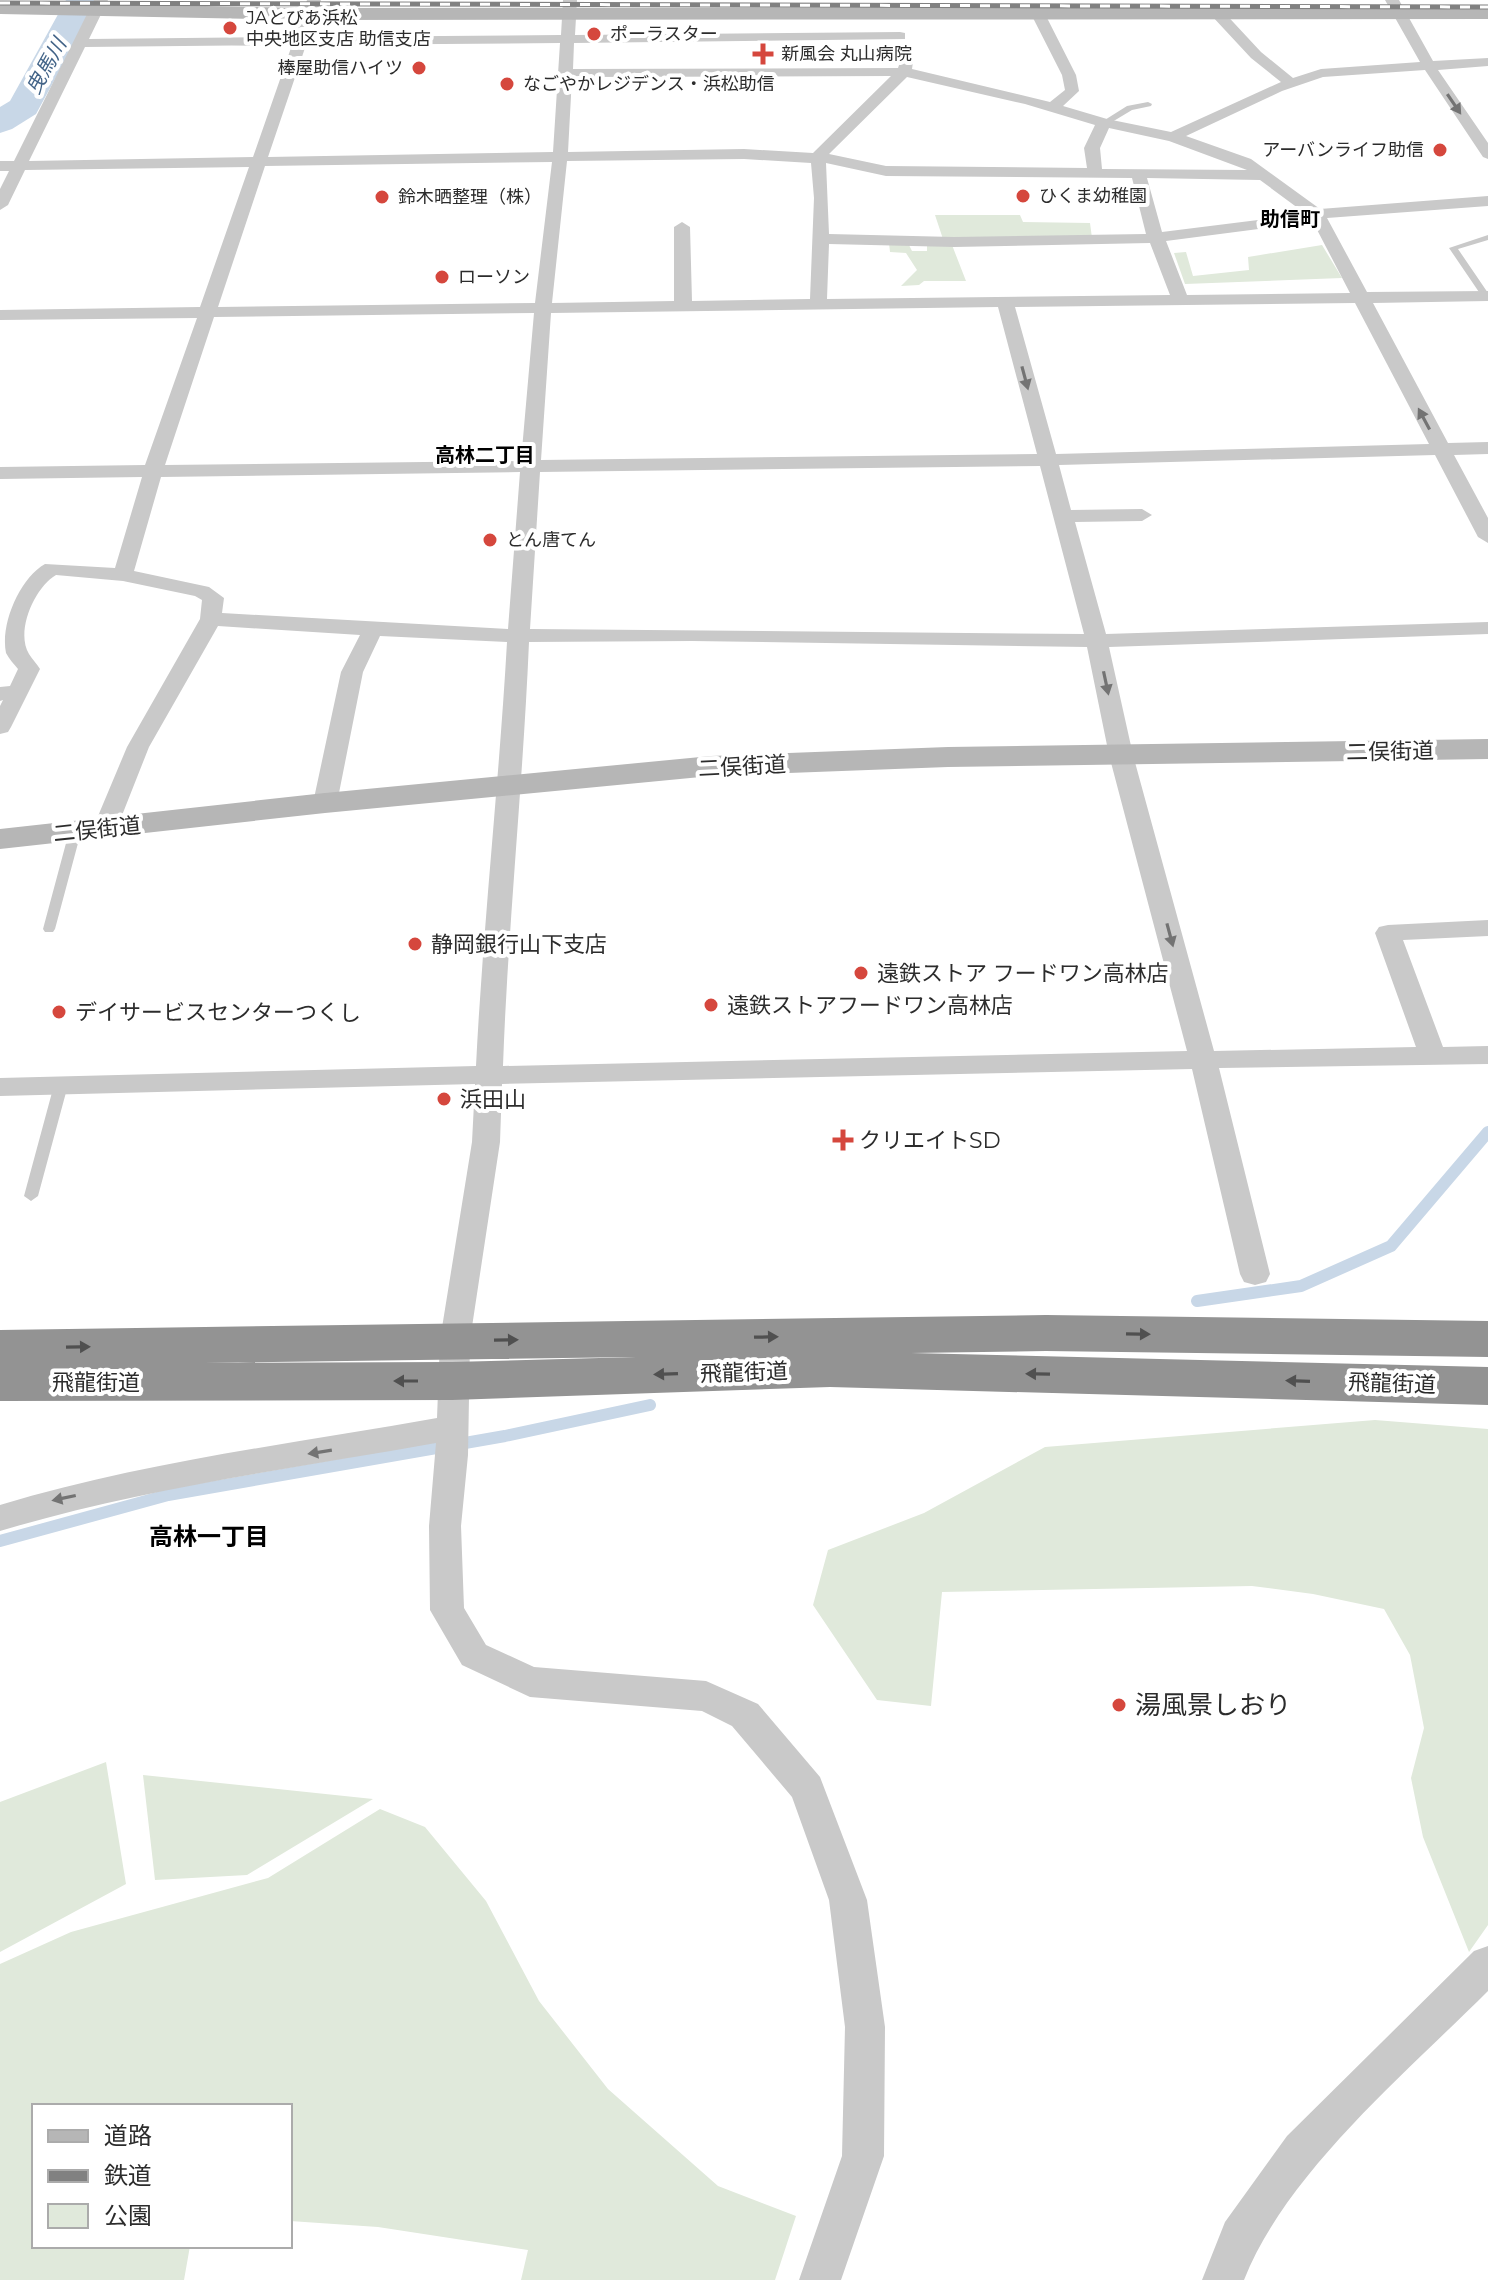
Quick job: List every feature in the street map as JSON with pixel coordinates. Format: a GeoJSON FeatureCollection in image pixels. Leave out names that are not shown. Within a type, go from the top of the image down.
{"type":"FeatureCollection","features":[{"type":"Feature","properties":{"kind":"highway","name":"飛龍街道"},"geometry":{"type":"LineString","coordinates":[[0,1382],[1046,1333],[1488,1339]]}},
{"type":"Feature","properties":{"kind":"highway","name":"飛龍街道"},"geometry":{"type":"LineString","coordinates":[[0,1348],[1488,1386]]}},
{"type":"Feature","properties":{"kind":"street"},"geometry":{"type":"LineString","coordinates":[[145,0],[252,0]]}},
{"type":"Feature","properties":{"kind":"street"},"geometry":{"type":"LineString","coordinates":[[1083,0],[1394,5],[1488,1]]}},
{"type":"Feature","properties":{"kind":"street"},"geometry":{"type":"LineString","coordinates":[[0,8],[64,11],[95,8],[569,6],[1037,12],[1224,4]]}},
{"type":"Feature","properties":{"kind":"street"},"geometry":{"type":"LineString","coordinates":[[1224,4],[1256,55],[1291,83]]}},
{"type":"Feature","properties":{"kind":"street"},"geometry":{"type":"LineString","coordinates":[[1394,5],[1488,13]]}},
{"type":"Feature","properties":{"kind":"street"},"geometry":{"type":"LineString","coordinates":[[1394,5],[1429,66],[1488,154]]}},
{"type":"Feature","properties":{"kind":"street"},"geometry":{"type":"LineString","coordinates":[[569,6],[560,158],[543,307],[518,636],[511,784],[494,957],[486,1142],[454,1361],[445,1526],[447,1610],[474,1655],[530,1682],[706,1696],[745,1715],[807,1788],[848,1900],[865,2027],[863,2156],[820,2280]]}},
{"type":"Feature","properties":{"kind":"street"},"geometry":{"type":"LineString","coordinates":[[123,575],[153,471],[311,7]]}},
{"type":"Feature","properties":{"kind":"street"},"geometry":{"type":"LineString","coordinates":[[0,205],[82,43],[95,8]]}},
{"type":"Feature","properties":{"kind":"street"},"geometry":{"type":"LineString","coordinates":[[818,157],[904,72],[907,66],[900,36],[899,12]]}},
{"type":"Feature","properties":{"kind":"street"},"geometry":{"type":"LineString","coordinates":[[1037,12],[1069,75],[1072,91],[1053,107]]}},
{"type":"Feature","properties":{"kind":"street"},"geometry":{"type":"LineString","coordinates":[[82,43],[900,36]]}},
{"type":"Feature","properties":{"kind":"street"},"geometry":{"type":"LineString","coordinates":[[1173,137],[1291,83],[1321,73],[1488,62]]}},
{"type":"Feature","properties":{"kind":"street"},"geometry":{"type":"LineString","coordinates":[[565,73],[904,72],[1224,152],[1264,175],[1317,216],[1488,537]]}},
{"type":"Feature","properties":{"kind":"street"},"geometry":{"type":"LineString","coordinates":[[1095,173],[1092,148],[1104,123]]}},
{"type":"Feature","properties":{"kind":"street"},"geometry":{"type":"LineString","coordinates":[[0,166],[744,154],[818,157],[886,171],[1264,175]]}},
{"type":"Feature","properties":{"kind":"street"},"geometry":{"type":"LineString","coordinates":[[818,157],[822,198],[818,305]]}},
{"type":"Feature","properties":{"kind":"street"},"geometry":{"type":"LineString","coordinates":[[1138,173],[1155,235],[1180,299]]}},
{"type":"Feature","properties":{"kind":"street"},"geometry":{"type":"LineString","coordinates":[[820,239],[954,242],[1142,239],[1317,216],[1488,201]]}},
{"type":"Feature","properties":{"kind":"street"},"geometry":{"type":"LineString","coordinates":[[682,227],[683,306]]}},
{"type":"Feature","properties":{"kind":"street"},"geometry":{"type":"LineString","coordinates":[[0,315],[1487,296]]}},
{"type":"Feature","properties":{"kind":"street"},"geometry":{"type":"LineString","coordinates":[[1005,302],[1097,641],[1121,755],[1203,1059],[1255,1274]]}},
{"type":"Feature","properties":{"kind":"street"},"geometry":{"type":"LineString","coordinates":[[0,473],[1047,460],[1488,448]]}},
{"type":"Feature","properties":{"kind":"street"},"geometry":{"type":"LineString","coordinates":[[1463,488],[1488,487]]}},
{"type":"Feature","properties":{"kind":"street"},"geometry":{"type":"LineString","coordinates":[[1062,516],[1142,515]]}},
{"type":"Feature","properties":{"kind":"street"},"geometry":{"type":"LineString","coordinates":[[0,727],[9,692],[29,669],[18,656],[15,626],[22,606],[44,571],[52,568],[123,575],[202,591],[213,598],[211,619],[112,802],[90,830]]}},
{"type":"Feature","properties":{"kind":"street"},"geometry":{"type":"LineString","coordinates":[[211,619],[518,636],[692,635],[1097,641],[1488,628]]}},
{"type":"Feature","properties":{"kind":"street"},"geometry":{"type":"LineString","coordinates":[[325,803],[352,672],[373,629]]}},
{"type":"Feature","properties":{"kind":"street","name":"二俣街道"},"geometry":{"type":"LineString","coordinates":[[0,839],[325,803],[711,766],[1488,749]]}},
{"type":"Feature","properties":{"kind":"street"},"geometry":{"type":"LineString","coordinates":[[1433,1056],[1388,933],[1488,928]]}},
{"type":"Feature","properties":{"kind":"street"},"geometry":{"type":"LineString","coordinates":[[0,1087],[1478,1055]]}},
{"type":"Feature","properties":{"kind":"street"},"geometry":{"type":"LineString","coordinates":[[0,1518],[52,1501],[207,1470],[452,1440]]}},
{"type":"Feature","properties":{"kind":"street"},"geometry":{"type":"LineString","coordinates":[[1223,2280],[1240,2237],[1301,2150],[1488,1964]]}},
{"type":"Feature","properties":{"kind":"lane"},"geometry":{"type":"LineString","coordinates":[[1104,123],[1130,108],[1148,104]]}},
{"type":"Feature","properties":{"kind":"lane"},"geometry":{"type":"LineString","coordinates":[[1487,296],[1453,248],[1488,237]]}},
{"type":"Feature","properties":{"kind":"lane"},"geometry":{"type":"LineString","coordinates":[[49,929],[90,830]]}},
{"type":"Feature","properties":{"kind":"lane"},"geometry":{"type":"LineString","coordinates":[[31,1196],[61,1085]]}},
{"type":"Feature","properties":{"kind":"green space"},"geometry":{"type":"Polygon","coordinates":[[[935,215],[1020,215],[1023,222],[1090,223],[1092,238],[943,239],[935,215]]]}},
{"type":"Feature","properties":{"kind":"green space"},"geometry":{"type":"Polygon","coordinates":[[[889,243],[909,245],[912,251],[927,251],[927,244],[952,245],[966,281],[924,281],[919,285],[901,286],[917,270],[906,253],[890,252],[889,243]]]}},
{"type":"Feature","properties":{"kind":"green space"},"geometry":{"type":"Polygon","coordinates":[[[1322,245],[1342,278],[1185,284],[1174,253],[1186,252],[1193,276],[1249,270],[1248,257],[1322,245]]]}},
{"type":"Feature","properties":{"kind":"green space"},"geometry":{"type":"Polygon","coordinates":[[[1375,1420],[1488,1429],[1488,1925],[1469,1952],[1423,1837],[1411,1778],[1424,1728],[1410,1655],[1384,1609],[1313,1594],[1252,1586],[942,1592],[931,1706],[877,1700],[813,1605],[828,1550],[924,1513],[1045,1447],[1375,1420]]]}},
{"type":"Feature","properties":{"kind":"green space"},"geometry":{"type":"Polygon","coordinates":[[[106,1762],[126,1884],[0,1952],[0,1802],[106,1762]]]}},
{"type":"Feature","properties":{"kind":"green space"},"geometry":{"type":"Polygon","coordinates":[[[143,1775],[373,1799],[247,1875],[155,1880],[143,1775]]]}},
{"type":"Feature","properties":{"kind":"green space"},"geometry":{"type":"Polygon","coordinates":[[[380,1809],[425,1827],[486,1901],[539,2001],[608,2089],[718,2186],[796,2216],[775,2280],[521,2280],[528,2250],[378,2227],[292,2221],[292,2104],[32,2104],[32,2248],[190,2248],[184,2280],[0,2280],[0,1964],[71,1932],[268,1878],[380,1809]]]}},
{"type":"Feature","properties":{"kind":"waterway","name":"曳馬川"},"geometry":{"type":"LineString","coordinates":[[0,122],[24,107],[82,0]]}},
{"type":"Feature","properties":{"kind":"waterway"},"geometry":{"type":"LineString","coordinates":[[1197,1301],[1301,1286],[1391,1246],[1488,1132]]}},
{"type":"Feature","properties":{"kind":"waterway"},"geometry":{"type":"LineString","coordinates":[[0,1541],[168,1495],[505,1436],[650,1405]]}},
{"type":"Feature","properties":{"kind":"railway"},"geometry":{"type":"LineString","coordinates":[[0,3],[1488,7]]}},
{"type":"Feature","properties":{"kind":"place","name":"JAとぴあ浜松 中央地区支店 助信支店"},"geometry":{"type":"Point","coordinates":[230,28]}},
{"type":"Feature","properties":{"kind":"place","name":"ポーラスター"},"geometry":{"type":"Point","coordinates":[594,34]}},
{"type":"Feature","properties":{"kind":"place","name":"新風会 丸山病院"},"geometry":{"type":"Point","coordinates":[763,54]}},
{"type":"Feature","properties":{"kind":"place","name":"棒屋助信ハイツ"},"geometry":{"type":"Point","coordinates":[419,68]}},
{"type":"Feature","properties":{"kind":"place","name":"なごやかレジデンス・浜松助信"},"geometry":{"type":"Point","coordinates":[507,84]}},
{"type":"Feature","properties":{"kind":"place","name":"アーバンライフ助信"},"geometry":{"type":"Point","coordinates":[1440,150]}},
{"type":"Feature","properties":{"kind":"place","name":"ひくま幼稚園"},"geometry":{"type":"Point","coordinates":[1023,196]}},
{"type":"Feature","properties":{"kind":"place","name":"鈴木晒整理（株）"},"geometry":{"type":"Point","coordinates":[382,197]}},
{"type":"Feature","properties":{"kind":"place","name":"ローソン"},"geometry":{"type":"Point","coordinates":[442,277]}},
{"type":"Feature","properties":{"kind":"place","name":"とん唐てん"},"geometry":{"type":"Point","coordinates":[490,540]}},
{"type":"Feature","properties":{"kind":"place","name":"静岡銀行山下支店"},"geometry":{"type":"Point","coordinates":[415,944]}},
{"type":"Feature","properties":{"kind":"place","name":"遠鉄ストア フードワン高林店"},"geometry":{"type":"Point","coordinates":[861,973]}},
{"type":"Feature","properties":{"kind":"place","name":"遠鉄ストアフードワン高林店"},"geometry":{"type":"Point","coordinates":[711,1005]}},
{"type":"Feature","properties":{"kind":"place","name":"デイサービスセンターつくし"},"geometry":{"type":"Point","coordinates":[59,1012]}},
{"type":"Feature","properties":{"kind":"place","name":"浜田山"},"geometry":{"type":"Point","coordinates":[444,1099]}},
{"type":"Feature","properties":{"kind":"place","name":"クリエイトSD"},"geometry":{"type":"Point","coordinates":[843,1140]}},
{"type":"Feature","properties":{"kind":"place","name":"湯風景しおり"},"geometry":{"type":"Point","coordinates":[1119,1705]}},
{"type":"Feature","properties":{"kind":"district","name":"助信町"},"geometry":{"type":"Point","coordinates":[1290,219]}},
{"type":"Feature","properties":{"kind":"district","name":"高林二丁目"},"geometry":{"type":"Point","coordinates":[485,455]}},
{"type":"Feature","properties":{"kind":"district","name":"高林一丁目"},"geometry":{"type":"Point","coordinates":[209,1537]}}]}
